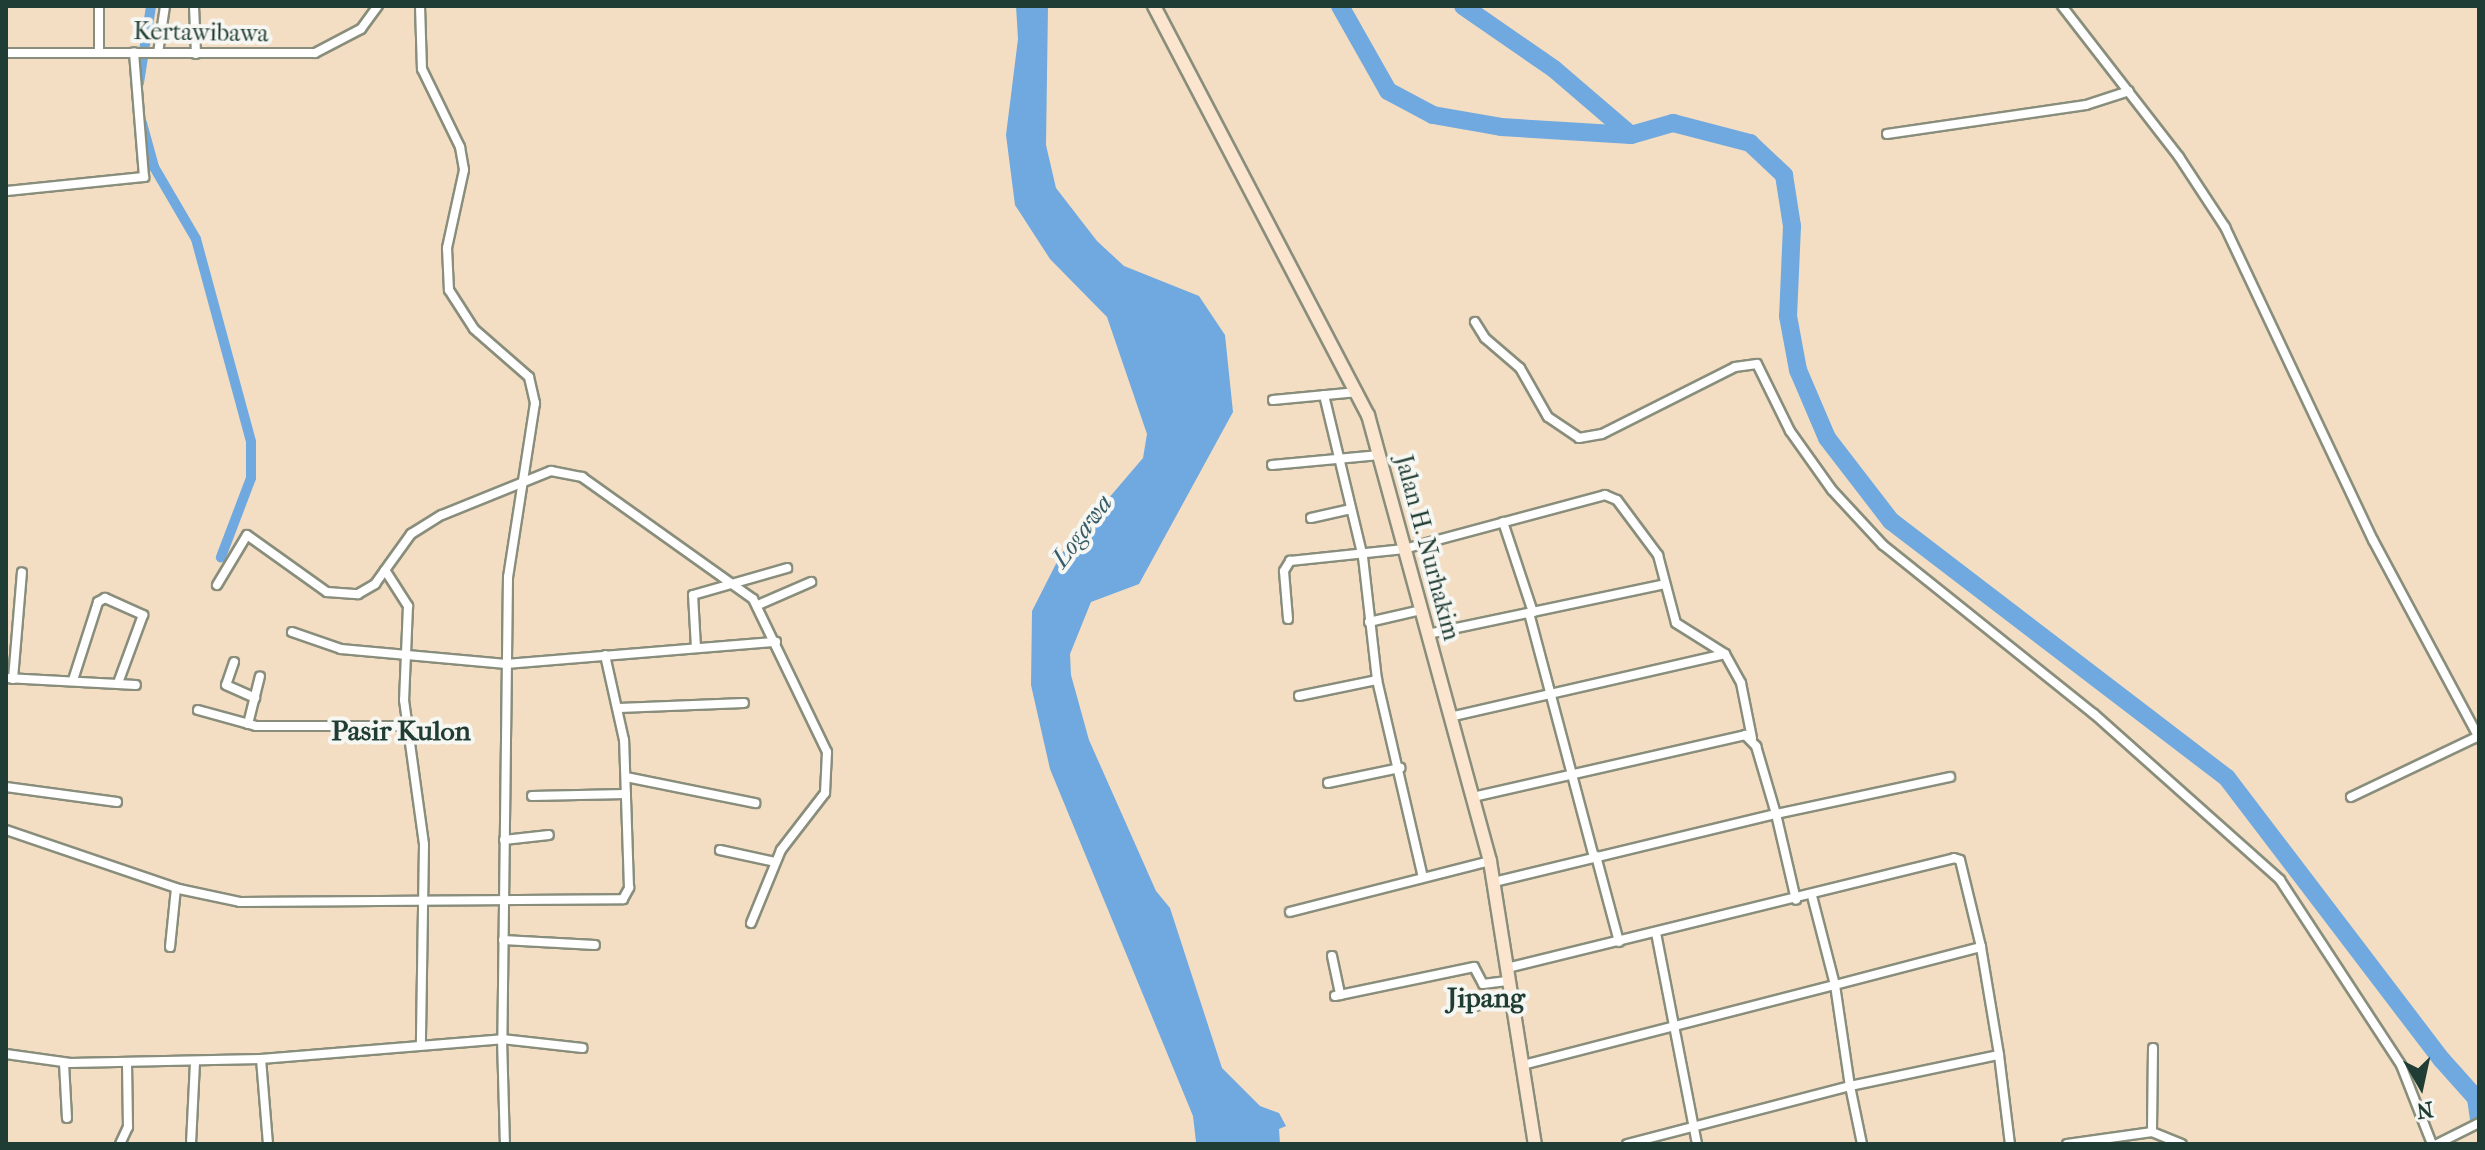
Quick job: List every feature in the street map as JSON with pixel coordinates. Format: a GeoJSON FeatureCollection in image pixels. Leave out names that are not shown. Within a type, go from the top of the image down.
{"type":"FeatureCollection","features":[{"type":"Feature","properties":{"kind":"main road","name":"Jalan H. Nurhakim"},"geometry":{"type":"LineString","coordinates":[[1154,6],[1359,392],[1380,455],[1490,861],[1535,1144]]}},
{"type":"Feature","properties":{"kind":"street"},"geometry":{"type":"LineString","coordinates":[[99,6],[99,52]]}},
{"type":"Feature","properties":{"kind":"street"},"geometry":{"type":"LineString","coordinates":[[155,53],[165,6]]}},
{"type":"Feature","properties":{"kind":"street"},"geometry":{"type":"LineString","coordinates":[[194,6],[194,54]]}},
{"type":"Feature","properties":{"kind":"street","name":"Kertawibawa"},"geometry":{"type":"LineString","coordinates":[[6,53],[315,53],[361,29],[378,6]]}},
{"type":"Feature","properties":{"kind":"street"},"geometry":{"type":"LineString","coordinates":[[420,6],[422,69],[460,147],[464,170],[447,248],[449,290],[474,329],[529,377],[535,416],[509,568],[502,1039],[505,1144]]}},
{"type":"Feature","properties":{"kind":"street"},"geometry":{"type":"LineString","coordinates":[[2062,6],[2129,91],[2225,227],[2373,540],[2479,737],[2351,797]]}},
{"type":"Feature","properties":{"kind":"street"},"geometry":{"type":"LineString","coordinates":[[6,191],[144,177],[136,52]]}},
{"type":"Feature","properties":{"kind":"street"},"geometry":{"type":"LineString","coordinates":[[1887,134],[2086,105],[2129,91]]}},
{"type":"Feature","properties":{"kind":"street"},"geometry":{"type":"LineString","coordinates":[[1475,322],[1485,338],[1520,368],[1548,417],[1579,438],[1602,434],[1735,367],[1757,364],[1790,431],[1832,490],[1883,545],[2165,776],[2292,895],[2412,1083],[2434,1144],[2475,1125]]}},
{"type":"Feature","properties":{"kind":"street"},"geometry":{"type":"LineString","coordinates":[[1273,400],[1359,392]]}},
{"type":"Feature","properties":{"kind":"street"},"geometry":{"type":"LineString","coordinates":[[1324,395],[1337,460],[1363,557],[1377,680],[1423,877]]}},
{"type":"Feature","properties":{"kind":"street"},"geometry":{"type":"LineString","coordinates":[[1272,465],[1380,455]]}},
{"type":"Feature","properties":{"kind":"street"},"geometry":{"type":"LineString","coordinates":[[217,585],[252,538],[312,584],[336,595],[358,594],[389,574],[419,528],[560,470],[582,477],[758,605],[772,643],[827,752],[829,779],[825,793],[770,861],[751,923]]}},
{"type":"Feature","properties":{"kind":"street"},"geometry":{"type":"LineString","coordinates":[[1288,619],[1284,571],[1290,561],[1363,557],[1404,549],[1611,496],[1658,555],[1676,623],[1725,654],[1741,683],[1752,738],[1776,814],[1796,900]]}},
{"type":"Feature","properties":{"kind":"street"},"geometry":{"type":"LineString","coordinates":[[1311,518],[1351,509]]}},
{"type":"Feature","properties":{"kind":"street"},"geometry":{"type":"LineString","coordinates":[[1503,522],[1531,612],[1571,774],[1619,942]]}},
{"type":"Feature","properties":{"kind":"street"},"geometry":{"type":"LineString","coordinates":[[696,648],[691,597],[728,583],[787,568]]}},
{"type":"Feature","properties":{"kind":"street"},"geometry":{"type":"LineString","coordinates":[[22,572],[10,678],[136,685]]}},
{"type":"Feature","properties":{"kind":"street"},"geometry":{"type":"LineString","coordinates":[[389,574],[408,606],[405,658],[407,726],[422,832],[425,902],[421,1043]]}},
{"type":"Feature","properties":{"kind":"street"},"geometry":{"type":"LineString","coordinates":[[758,605],[811,582]]}},
{"type":"Feature","properties":{"kind":"street"},"geometry":{"type":"LineString","coordinates":[[1428,634],[1665,584]]}},
{"type":"Feature","properties":{"kind":"street"},"geometry":{"type":"LineString","coordinates":[[73,680],[98,602],[105,598],[143,615],[118,683]]}},
{"type":"Feature","properties":{"kind":"street"},"geometry":{"type":"LineString","coordinates":[[1369,622],[1421,610]]}},
{"type":"Feature","properties":{"kind":"street"},"geometry":{"type":"LineString","coordinates":[[292,632],[341,649],[405,658],[506,664],[772,643]]}},
{"type":"Feature","properties":{"kind":"street"},"geometry":{"type":"LineString","coordinates":[[1450,717],[1725,654]]}},
{"type":"Feature","properties":{"kind":"street"},"geometry":{"type":"LineString","coordinates":[[6,830],[176,888],[240,902],[628,897],[626,777],[619,708],[605,655]]}},
{"type":"Feature","properties":{"kind":"street"},"geometry":{"type":"LineString","coordinates":[[234,662],[226,685],[255,698]]}},
{"type":"Feature","properties":{"kind":"street"},"geometry":{"type":"LineString","coordinates":[[248,724],[260,676]]}},
{"type":"Feature","properties":{"kind":"street"},"geometry":{"type":"LineString","coordinates":[[1299,696],[1377,680]]}},
{"type":"Feature","properties":{"kind":"street"},"geometry":{"type":"LineString","coordinates":[[619,708],[744,703]]}},
{"type":"Feature","properties":{"kind":"street"},"geometry":{"type":"LineString","coordinates":[[198,710],[248,724],[407,726]]}},
{"type":"Feature","properties":{"kind":"street"},"geometry":{"type":"LineString","coordinates":[[1473,797],[1699,743],[1752,738]]}},
{"type":"Feature","properties":{"kind":"street"},"geometry":{"type":"LineString","coordinates":[[1328,783],[1400,768]]}},
{"type":"Feature","properties":{"kind":"street"},"geometry":{"type":"LineString","coordinates":[[626,777],[755,803]]}},
{"type":"Feature","properties":{"kind":"street"},"geometry":{"type":"LineString","coordinates":[[1494,882],[1776,814],[1950,777]]}},
{"type":"Feature","properties":{"kind":"street"},"geometry":{"type":"LineString","coordinates":[[6,787],[117,802]]}},
{"type":"Feature","properties":{"kind":"street"},"geometry":{"type":"LineString","coordinates":[[532,796],[626,794]]}},
{"type":"Feature","properties":{"kind":"street"},"geometry":{"type":"LineString","coordinates":[[504,840],[549,835]]}},
{"type":"Feature","properties":{"kind":"street"},"geometry":{"type":"LineString","coordinates":[[720,850],[770,861]]}},
{"type":"Feature","properties":{"kind":"street"},"geometry":{"type":"LineString","coordinates":[[1332,956],[1337,996],[1474,967],[1483,984],[1619,942],[1958,859],[1981,947],[2010,1144]]}},
{"type":"Feature","properties":{"kind":"street"},"geometry":{"type":"LineString","coordinates":[[1290,912],[1490,861]]}},
{"type":"Feature","properties":{"kind":"street"},"geometry":{"type":"LineString","coordinates":[[170,947],[176,888]]}},
{"type":"Feature","properties":{"kind":"street"},"geometry":{"type":"LineString","coordinates":[[1812,896],[1835,985],[1862,1144]]}},
{"type":"Feature","properties":{"kind":"street"},"geometry":{"type":"LineString","coordinates":[[1656,933],[1670,1023],[1697,1144]]}},
{"type":"Feature","properties":{"kind":"street"},"geometry":{"type":"LineString","coordinates":[[503,940],[595,945]]}},
{"type":"Feature","properties":{"kind":"street"},"geometry":{"type":"LineString","coordinates":[[1523,1065],[1670,1023],[1981,947]]}},
{"type":"Feature","properties":{"kind":"street"},"geometry":{"type":"LineString","coordinates":[[1468,1007],[1511,999]]}},
{"type":"Feature","properties":{"kind":"street"},"geometry":{"type":"LineString","coordinates":[[6,1054],[64,1063],[195,1061],[261,1059],[421,1043],[502,1039],[582,1048]]}},
{"type":"Feature","properties":{"kind":"street"},"geometry":{"type":"LineString","coordinates":[[2152,1132],[2153,1048]]}},
{"type":"Feature","properties":{"kind":"street"},"geometry":{"type":"LineString","coordinates":[[1627,1144],[1926,1066],[1999,1055]]}},
{"type":"Feature","properties":{"kind":"street"},"geometry":{"type":"LineString","coordinates":[[261,1059],[268,1144]]}},
{"type":"Feature","properties":{"kind":"street"},"geometry":{"type":"LineString","coordinates":[[191,1144],[195,1061]]}},
{"type":"Feature","properties":{"kind":"street"},"geometry":{"type":"LineString","coordinates":[[120,1144],[128,1127],[127,1062]]}},
{"type":"Feature","properties":{"kind":"street"},"geometry":{"type":"LineString","coordinates":[[64,1063],[67,1118]]}},
{"type":"Feature","properties":{"kind":"street"},"geometry":{"type":"LineString","coordinates":[[2067,1144],[2152,1132],[2182,1144]]}},
{"type":"Feature","properties":{"kind":"water","name":"Logawa"},"geometry":{"type":"Polygon","coordinates":[[[1016,6],[1048,6],[1046,145],[1056,188],[1097,241],[1124,266],[1199,296],[1225,335],[1233,412],[1139,584],[1091,602],[1070,654],[1071,675],[1089,740],[1156,891],[1170,908],[1222,1068],[1260,1106],[1279,1113],[1286,1126],[1279,1129],[1280,1144],[1196,1142],[1193,1116],[1050,769],[1031,685],[1032,611],[1061,554],[1143,458],[1147,434],[1107,317],[1050,259],[1015,205],[1006,135],[1018,39],[1016,6]]]}},
{"type":"Feature","properties":{"kind":"waterway"},"geometry":{"type":"LineString","coordinates":[[139,83],[151,6]]}},
{"type":"Feature","properties":{"kind":"waterway"},"geometry":{"type":"LineString","coordinates":[[1340,6],[1388,91],[1433,115],[1501,127],[1631,135],[1673,123],[1750,143],[1784,175],[1792,226],[1788,316],[1798,370],[1827,438],[1891,521],[2227,778],[2442,1060],[2476,1098],[2479,1119]]}},
{"type":"Feature","properties":{"kind":"waterway"},"geometry":{"type":"LineString","coordinates":[[1463,6],[1554,69],[1631,135]]}},
{"type":"Feature","properties":{"kind":"waterway"},"geometry":{"type":"LineString","coordinates":[[142,123],[154,167],[196,239],[251,442],[251,478],[221,557]]}},
{"type":"Feature","properties":{"kind":"district","name":"Pasir Kulon"},"geometry":{"type":"Point","coordinates":[401,731]}},
{"type":"Feature","properties":{"kind":"district","name":"Jipang"},"geometry":{"type":"Point","coordinates":[1486,998]}}]}
